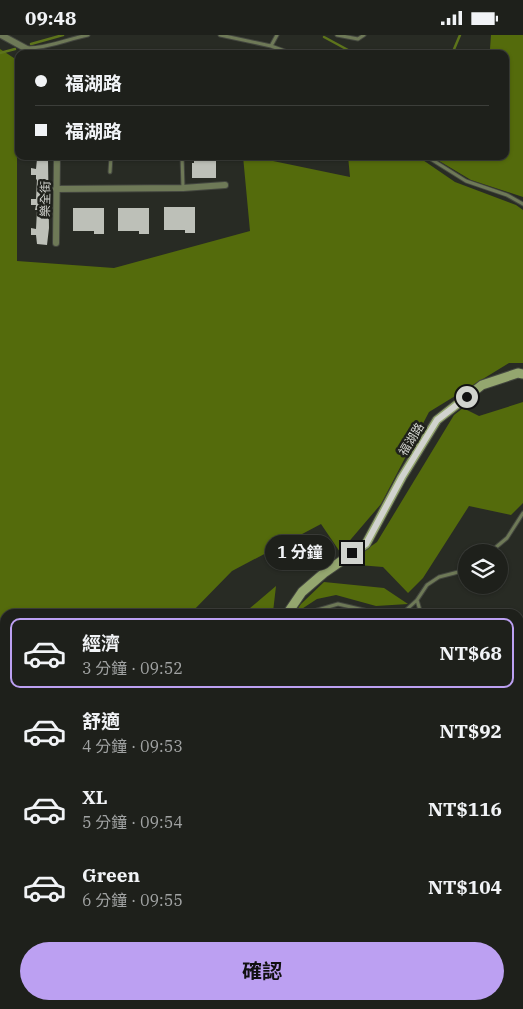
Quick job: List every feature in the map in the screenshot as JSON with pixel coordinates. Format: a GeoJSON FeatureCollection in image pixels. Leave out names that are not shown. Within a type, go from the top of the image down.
{"type":"FeatureCollection","features":[{"type":"Feature","properties":{"kind":"street"},"geometry":{"type":"LineString","coordinates":[[1,35],[29,50]]}},
{"type":"Feature","properties":{"kind":"street","name":"樂全街"},"geometry":{"type":"LineString","coordinates":[[56,243],[57,160]]}},
{"type":"Feature","properties":{"kind":"street"},"geometry":{"type":"LineString","coordinates":[[56,189],[184,188],[225,185]]}},
{"type":"Feature","properties":{"kind":"street","name":"福湖路"},"geometry":{"type":"LineString","coordinates":[[290,609],[302,592],[324,573],[366,544],[397,485],[437,420],[482,385],[518,373],[523,374]]}},
{"type":"Feature","properties":{"kind":"lane"},"geometry":{"type":"LineString","coordinates":[[25,48],[44,48],[71,38],[88,35]]}},
{"type":"Feature","properties":{"kind":"lane"},"geometry":{"type":"LineString","coordinates":[[220,35],[282,50]]}},
{"type":"Feature","properties":{"kind":"lane"},"geometry":{"type":"LineString","coordinates":[[271,46],[277,35]]}},
{"type":"Feature","properties":{"kind":"lane"},"geometry":{"type":"LineString","coordinates":[[338,35],[358,39],[364,35]]}},
{"type":"Feature","properties":{"kind":"lane"},"geometry":{"type":"LineString","coordinates":[[110,172],[111,160]]}},
{"type":"Feature","properties":{"kind":"lane"},"geometry":{"type":"LineString","coordinates":[[182,160],[184,188]]}},
{"type":"Feature","properties":{"kind":"lane"},"geometry":{"type":"LineString","coordinates":[[432,160],[466,181],[507,195],[523,204]]}},
{"type":"Feature","properties":{"kind":"lane"},"geometry":{"type":"LineString","coordinates":[[500,544],[507,538],[523,513]]}},
{"type":"Feature","properties":{"kind":"lane"},"geometry":{"type":"LineString","coordinates":[[407,609],[417,601],[428,585],[439,577],[458,572]]}},
{"type":"Feature","properties":{"kind":"lane"},"geometry":{"type":"LineString","coordinates":[[417,601],[419,609]]}},
{"type":"Feature","properties":{"kind":"lane"},"geometry":{"type":"LineString","coordinates":[[321,609],[338,604],[366,609]]}},
{"type":"Feature","properties":{"kind":"green space"},"geometry":{"type":"Polygon","coordinates":[[[491,35],[523,35],[523,197],[471,180],[438,160],[509,160],[509,50],[490,49],[491,35]]]}},
{"type":"Feature","properties":{"kind":"green space"},"geometry":{"type":"Polygon","coordinates":[[[0,49],[15,59],[17,261],[114,268],[250,231],[243,160],[273,160],[350,177],[348,160],[423,160],[455,182],[516,205],[523,210],[523,363],[509,363],[429,412],[381,504],[340,552],[321,524],[232,571],[195,609],[0,609],[0,49]]]}},
{"type":"Feature","properties":{"kind":"green space"},"geometry":{"type":"Polygon","coordinates":[[[523,402],[523,503],[511,515],[469,506],[423,578],[408,593],[383,567],[346,564],[377,542],[454,415],[463,408],[479,416],[523,402]]]}},
{"type":"Feature","properties":{"kind":"green space"},"geometry":{"type":"Polygon","coordinates":[[[324,582],[384,588],[408,604],[376,606],[336,595],[317,599],[302,609],[298,609],[324,582]]]}},
{"type":"Feature","properties":{"kind":"green space"},"geometry":{"type":"Polygon","coordinates":[[[276,586],[273,609],[249,609],[276,586]]]}},
{"type":"Feature","properties":{"kind":"building"},"geometry":{"type":"Polygon","coordinates":[[[37,160],[48,160],[49,228],[47,245],[37,244],[36,235],[31,235],[31,228],[36,229],[37,210],[35,210],[36,205],[31,205],[31,199],[36,199],[37,179],[36,175],[31,175],[31,168],[36,169],[37,160]]]}},
{"type":"Feature","properties":{"kind":"building"},"geometry":{"type":"Polygon","coordinates":[[[194,160],[216,160],[216,178],[192,178],[192,163],[194,163],[194,160]]]}},
{"type":"Feature","properties":{"kind":"building"},"geometry":{"type":"Polygon","coordinates":[[[164,207],[195,207],[195,233],[185,233],[185,230],[164,230],[164,207]]]}},
{"type":"Feature","properties":{"kind":"building"},"geometry":{"type":"Polygon","coordinates":[[[73,208],[104,208],[104,234],[94,234],[94,231],[73,231],[73,208]]]}},
{"type":"Feature","properties":{"kind":"building"},"geometry":{"type":"Polygon","coordinates":[[[118,208],[149,208],[149,234],[139,234],[139,231],[118,231],[118,208]]]}},
{"type":"Feature","properties":{"kind":"waterway"},"geometry":{"type":"LineString","coordinates":[[31,44],[63,35]]}},
{"type":"Feature","properties":{"kind":"waterway"},"geometry":{"type":"LineString","coordinates":[[454,50],[460,35]]}},
{"type":"Feature","properties":{"kind":"waterway"},"geometry":{"type":"LineString","coordinates":[[324,37],[348,50]]}},
{"type":"Feature","properties":{"kind":"waterway"},"geometry":{"type":"LineString","coordinates":[[0,53],[15,49]]}},
{"type":"Feature","properties":{"kind":"route"},"geometry":{"type":"LineString","coordinates":[[352,553],[366,544],[383,510],[437,420],[467,397]]}}]}
